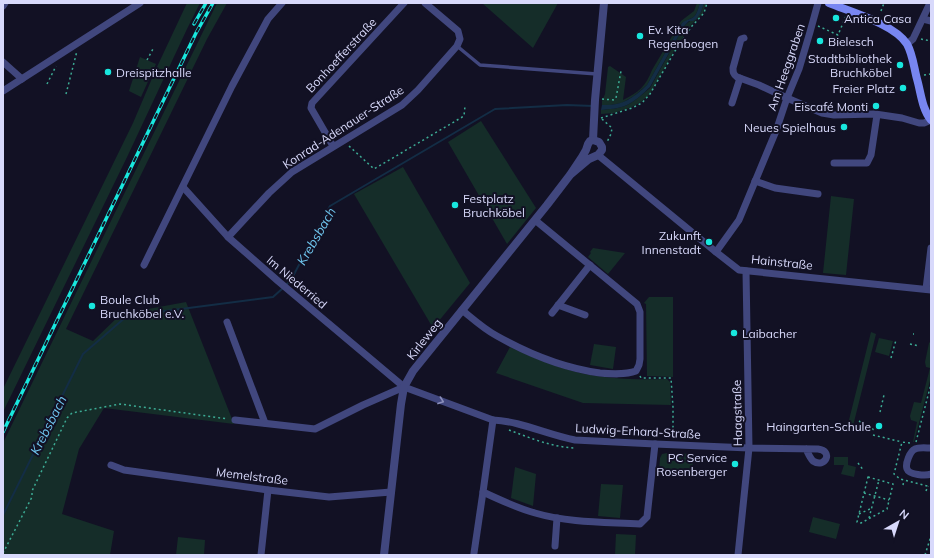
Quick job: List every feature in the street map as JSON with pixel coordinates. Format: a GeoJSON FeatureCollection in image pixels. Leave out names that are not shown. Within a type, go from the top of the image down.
{"type":"FeatureCollection","features":[{"type":"Feature","properties":{"kind":"main road"},"geometry":{"type":"LineString","coordinates":[[830,3],[888,27],[907,44],[912,57],[921,96],[930,118]]}},
{"type":"Feature","properties":{"kind":"street"},"geometry":{"type":"LineString","coordinates":[[3,91],[140,3]]}},
{"type":"Feature","properties":{"kind":"street"},"geometry":{"type":"LineString","coordinates":[[144,265],[232,86],[268,20],[282,3]]}},
{"type":"Feature","properties":{"kind":"street","name":"Bonhoefferstraße"},"geometry":{"type":"LineString","coordinates":[[333,146],[311,108],[312,103],[404,3]]}},
{"type":"Feature","properties":{"kind":"street"},"geometry":{"type":"LineString","coordinates":[[424,3],[458,31],[460,39],[457,46]]}},
{"type":"Feature","properties":{"kind":"street"},"geometry":{"type":"LineString","coordinates":[[593,140],[601,144],[602,150],[596,155],[590,155],[586,150],[588,144],[593,140],[598,116],[596,99],[604,3]]}},
{"type":"Feature","properties":{"kind":"street","name":"Am Heeggraben"},"geometry":{"type":"LineString","coordinates":[[716,252],[739,220],[776,131],[799,69],[818,3]]}},
{"type":"Feature","properties":{"kind":"street"},"geometry":{"type":"LineString","coordinates":[[907,44],[913,39],[930,3]]}},
{"type":"Feature","properties":{"kind":"street"},"geometry":{"type":"LineString","coordinates":[[923,19],[931,21]]}},
{"type":"Feature","properties":{"kind":"street"},"geometry":{"type":"LineString","coordinates":[[744,38],[741,39],[732,72],[740,78],[815,110],[828,114],[877,115],[902,118],[912,121],[930,118]]}},
{"type":"Feature","properties":{"kind":"street","name":"Konrad-Adenauer-Straße"},"geometry":{"type":"LineString","coordinates":[[228,237],[269,193],[292,172],[402,105],[418,90],[457,46]]}},
{"type":"Feature","properties":{"kind":"street"},"geometry":{"type":"LineString","coordinates":[[3,62],[22,79]]}},
{"type":"Feature","properties":{"kind":"street"},"geometry":{"type":"LineString","coordinates":[[732,103],[740,78]]}},
{"type":"Feature","properties":{"kind":"street"},"geometry":{"type":"LineString","coordinates":[[834,163],[867,164],[877,115]]}},
{"type":"Feature","properties":{"kind":"street","name":"Kirleweg"},"geometry":{"type":"LineString","coordinates":[[384,555],[398,422],[404,387],[413,371],[535,220],[570,175],[586,150]]}},
{"type":"Feature","properties":{"kind":"street","name":"Kirleweg"},"geometry":{"type":"LineString","coordinates":[[570,175],[596,155]]}},
{"type":"Feature","properties":{"kind":"street","name":"Hainstraße"},"geometry":{"type":"LineString","coordinates":[[596,155],[739,270],[900,289],[929,289]]}},
{"type":"Feature","properties":{"kind":"street"},"geometry":{"type":"LineString","coordinates":[[755,181],[775,188],[818,194]]}},
{"type":"Feature","properties":{"kind":"street","name":"Im Niederried"},"geometry":{"type":"LineString","coordinates":[[183,186],[228,237],[404,387]]}},
{"type":"Feature","properties":{"kind":"street"},"geometry":{"type":"LineString","coordinates":[[462,310],[495,335],[530,353],[549,360],[576,368],[613,374],[630,374],[636,371],[640,359],[640,312],[637,304],[535,220]]}},
{"type":"Feature","properties":{"kind":"street"},"geometry":{"type":"LineString","coordinates":[[929,289],[931,248]]}},
{"type":"Feature","properties":{"kind":"street"},"geometry":{"type":"LineString","coordinates":[[552,313],[590,265]]}},
{"type":"Feature","properties":{"kind":"street","name":"Haagstraße"},"geometry":{"type":"LineString","coordinates":[[738,555],[749,448],[746,270]]}},
{"type":"Feature","properties":{"kind":"street"},"geometry":{"type":"LineString","coordinates":[[558,305],[585,315]]}},
{"type":"Feature","properties":{"kind":"street"},"geometry":{"type":"LineString","coordinates":[[227,322],[265,423]]}},
{"type":"Feature","properties":{"kind":"street"},"geometry":{"type":"LineString","coordinates":[[235,420],[315,429],[362,405],[404,387]]}},
{"type":"Feature","properties":{"kind":"street","name":"Ludwig-Erhard-Straße"},"geometry":{"type":"LineString","coordinates":[[404,387],[493,420],[504,420],[575,440],[749,448],[806,449]]}},
{"type":"Feature","properties":{"kind":"street"},"geometry":{"type":"LineString","coordinates":[[474,553],[493,420]]}},
{"type":"Feature","properties":{"kind":"street"},"geometry":{"type":"LineString","coordinates":[[483,492],[506,503],[535,513],[557,518],[585,522],[640,524],[647,517],[655,444]]}},
{"type":"Feature","properties":{"kind":"street"},"geometry":{"type":"LineString","coordinates":[[931,448],[915,449],[910,453],[906,467],[910,472],[924,476],[931,474]]}},
{"type":"Feature","properties":{"kind":"street","name":"Memelstraße"},"geometry":{"type":"LineString","coordinates":[[111,465],[124,470],[329,497],[391,492]]}},
{"type":"Feature","properties":{"kind":"street"},"geometry":{"type":"LineString","coordinates":[[261,555],[268,490]]}},
{"type":"Feature","properties":{"kind":"street"},"geometry":{"type":"LineString","coordinates":[[555,546],[557,518]]}},
{"type":"Feature","properties":{"kind":"lane"},"geometry":{"type":"LineString","coordinates":[[457,46],[480,65],[598,74]]}},
{"type":"Feature","properties":{"kind":"path"},"geometry":{"type":"LineString","coordinates":[[606,117],[642,103],[650,94],[675,51],[692,26],[704,13],[707,3]]}},
{"type":"Feature","properties":{"kind":"path"},"geometry":{"type":"LineString","coordinates":[[881,11],[884,3]]}},
{"type":"Feature","properties":{"kind":"path"},"geometry":{"type":"LineString","coordinates":[[813,23],[838,35],[849,11]]}},
{"type":"Feature","properties":{"kind":"path"},"geometry":{"type":"LineString","coordinates":[[919,38],[931,41]]}},
{"type":"Feature","properties":{"kind":"path"},"geometry":{"type":"LineString","coordinates":[[147,60],[153,49]]}},
{"type":"Feature","properties":{"kind":"path"},"geometry":{"type":"LineString","coordinates":[[66,94],[78,50]]}},
{"type":"Feature","properties":{"kind":"path"},"geometry":{"type":"LineString","coordinates":[[47,84],[57,63]]}},
{"type":"Feature","properties":{"kind":"path"},"geometry":{"type":"LineString","coordinates":[[596,99],[614,100],[616,98],[621,71]]}},
{"type":"Feature","properties":{"kind":"path"},"geometry":{"type":"LineString","coordinates":[[343,141],[374,169],[464,116],[466,106]]}},
{"type":"Feature","properties":{"kind":"path"},"geometry":{"type":"LineString","coordinates":[[598,116],[612,128],[608,145]]}},
{"type":"Feature","properties":{"kind":"path"},"geometry":{"type":"LineString","coordinates":[[891,358],[896,340]]}},
{"type":"Feature","properties":{"kind":"path"},"geometry":{"type":"LineString","coordinates":[[910,344],[919,346]]}},
{"type":"Feature","properties":{"kind":"path"},"geometry":{"type":"LineString","coordinates":[[636,371],[641,378],[671,378],[673,445]]}},
{"type":"Feature","properties":{"kind":"path"},"geometry":{"type":"LineString","coordinates":[[915,449],[931,384]]}},
{"type":"Feature","properties":{"kind":"path"},"geometry":{"type":"LineString","coordinates":[[880,412],[884,395]]}},
{"type":"Feature","properties":{"kind":"path"},"geometry":{"type":"LineString","coordinates":[[3,553],[32,497],[32,491],[67,418],[72,414],[120,404],[235,420]]}},
{"type":"Feature","properties":{"kind":"path"},"geometry":{"type":"LineString","coordinates":[[860,421],[874,430]]}},
{"type":"Feature","properties":{"kind":"path"},"geometry":{"type":"LineString","coordinates":[[873,435],[902,442]]}},
{"type":"Feature","properties":{"kind":"path"},"geometry":{"type":"LineString","coordinates":[[858,463],[864,471]]}},
{"type":"Feature","properties":{"kind":"path"},"geometry":{"type":"LineString","coordinates":[[868,477],[893,484],[887,509],[861,522],[857,522],[864,494],[868,477]]}},
{"type":"Feature","properties":{"kind":"path"},"geometry":{"type":"LineString","coordinates":[[869,518],[879,480]]}},
{"type":"Feature","properties":{"kind":"path"},"geometry":{"type":"LineString","coordinates":[[903,485],[904,480]]}},
{"type":"Feature","properties":{"kind":"path"},"geometry":{"type":"LineString","coordinates":[[926,491],[928,486]]}},
{"type":"Feature","properties":{"kind":"path"},"geometry":{"type":"LineString","coordinates":[[864,494],[889,500]]}},
{"type":"Feature","properties":{"kind":"path"},"geometry":{"type":"LineString","coordinates":[[859,514],[872,508]]}},
{"type":"Feature","properties":{"kind":"path"},"geometry":{"type":"LineString","coordinates":[[925,555],[931,536]]}},
{"type":"Feature","properties":{"kind":"green space"},"geometry":{"type":"Polygon","coordinates":[[[187,3],[200,3],[3,412],[3,389],[133,123],[187,3]]]}},
{"type":"Feature","properties":{"kind":"green space"},"geometry":{"type":"Polygon","coordinates":[[[217,3],[227,3],[207,39],[66,329],[93,341],[121,314],[186,302],[234,424],[104,408],[79,449],[62,514],[114,531],[110,555],[3,555],[3,443],[217,3]]]}},
{"type":"Feature","properties":{"kind":"green space"},"geometry":{"type":"Polygon","coordinates":[[[482,3],[558,3],[533,48],[482,3]]]}},
{"type":"Feature","properties":{"kind":"green space"},"geometry":{"type":"Polygon","coordinates":[[[697,3],[700,3],[696,14],[694,17],[682,23],[647,85],[634,96],[622,103],[602,105],[605,94],[608,67],[610,66],[626,77],[623,100],[633,95],[644,85],[681,21],[694,11],[697,3]]]}},
{"type":"Feature","properties":{"kind":"green space"},"geometry":{"type":"Polygon","coordinates":[[[704,3],[706,3],[703,13],[691,25],[674,51],[650,94],[641,102],[632,107],[614,113],[601,114],[601,110],[617,108],[630,104],[650,88],[684,26],[701,12],[704,3]]]}},
{"type":"Feature","properties":{"kind":"green space"},"geometry":{"type":"Polygon","coordinates":[[[140,57],[156,64],[141,97],[129,91],[140,57]]]}},
{"type":"Feature","properties":{"kind":"green space"},"geometry":{"type":"Polygon","coordinates":[[[481,121],[536,208],[507,244],[448,142],[481,121]]]}},
{"type":"Feature","properties":{"kind":"green space"},"geometry":{"type":"Polygon","coordinates":[[[403,167],[470,283],[433,328],[354,194],[403,167]]]}},
{"type":"Feature","properties":{"kind":"green space"},"geometry":{"type":"Polygon","coordinates":[[[831,196],[854,199],[846,275],[823,273],[831,196]]]}},
{"type":"Feature","properties":{"kind":"green space"},"geometry":{"type":"Polygon","coordinates":[[[593,248],[625,253],[608,274],[588,257],[593,248]]]}},
{"type":"Feature","properties":{"kind":"green space"},"geometry":{"type":"Polygon","coordinates":[[[649,297],[673,297],[673,377],[647,376],[646,304],[644,303],[649,297]]]}},
{"type":"Feature","properties":{"kind":"green space"},"geometry":{"type":"Polygon","coordinates":[[[871,332],[876,334],[853,426],[848,424],[871,332]]]}},
{"type":"Feature","properties":{"kind":"green space"},"geometry":{"type":"Polygon","coordinates":[[[879,338],[893,341],[889,356],[875,352],[879,338]]]}},
{"type":"Feature","properties":{"kind":"green space"},"geometry":{"type":"Polygon","coordinates":[[[931,341],[931,377],[913,442],[917,422],[911,420],[910,416],[914,402],[921,403],[930,368],[926,367],[925,362],[929,343],[931,341]]]}},
{"type":"Feature","properties":{"kind":"green space"},"geometry":{"type":"Polygon","coordinates":[[[594,344],[616,347],[613,369],[590,365],[594,344]]]}},
{"type":"Feature","properties":{"kind":"green space"},"geometry":{"type":"Polygon","coordinates":[[[510,347],[534,358],[567,370],[598,376],[667,379],[670,382],[671,405],[583,403],[496,373],[510,347]]]}},
{"type":"Feature","properties":{"kind":"green space"},"geometry":{"type":"Polygon","coordinates":[[[662,454],[694,454],[691,476],[659,472],[660,458],[662,454]]]}},
{"type":"Feature","properties":{"kind":"green space"},"geometry":{"type":"Polygon","coordinates":[[[834,457],[848,457],[848,465],[856,467],[854,477],[841,474],[844,465],[834,465],[834,457]]]}},
{"type":"Feature","properties":{"kind":"green space"},"geometry":{"type":"Polygon","coordinates":[[[515,467],[536,474],[533,506],[511,498],[515,467]]]}},
{"type":"Feature","properties":{"kind":"green space"},"geometry":{"type":"Polygon","coordinates":[[[601,484],[623,485],[620,518],[598,516],[601,484]]]}},
{"type":"Feature","properties":{"kind":"green space"},"geometry":{"type":"Polygon","coordinates":[[[813,517],[840,524],[836,539],[809,532],[813,517]]]}},
{"type":"Feature","properties":{"kind":"green space"},"geometry":{"type":"Polygon","coordinates":[[[616,534],[636,535],[635,555],[615,555],[616,534]]]}},
{"type":"Feature","properties":{"kind":"green space"},"geometry":{"type":"Polygon","coordinates":[[[178,537],[205,540],[204,555],[176,555],[178,537]]]}},
{"type":"Feature","properties":{"kind":"water"},"geometry":{"type":"Polygon","coordinates":[[[700,3],[704,3],[701,12],[696,19],[689,21],[684,26],[650,87],[636,100],[627,105],[601,110],[602,105],[626,101],[647,85],[682,23],[695,16],[700,3]]]}},
{"type":"Feature","properties":{"kind":"waterway","name":"Krebsbach"},"geometry":{"type":"LineString","coordinates":[[286,285],[291,280],[330,206],[495,109],[567,105],[593,106]]}},
{"type":"Feature","properties":{"kind":"waterway","name":"Krebsbach"},"geometry":{"type":"LineString","coordinates":[[3,515],[83,354],[127,316],[273,297],[283,288]]}},
{"type":"Feature","properties":{"kind":"railway"},"geometry":{"type":"LineString","coordinates":[[194,24],[206,3]]}},
{"type":"Feature","properties":{"kind":"railway"},"geometry":{"type":"LineString","coordinates":[[3,432],[196,33],[213,3]]}},
{"type":"Feature","properties":{"kind":"place","name":"Antica Casa"},"geometry":{"type":"Point","coordinates":[836,18]}},
{"type":"Feature","properties":{"kind":"place","name":"Ev. Kita Regenbogen"},"geometry":{"type":"Point","coordinates":[640,36]}},
{"type":"Feature","properties":{"kind":"place","name":"Bielesch"},"geometry":{"type":"Point","coordinates":[820,41]}},
{"type":"Feature","properties":{"kind":"place","name":"Stadtbibliothek Bruchköbel"},"geometry":{"type":"Point","coordinates":[900,65]}},
{"type":"Feature","properties":{"kind":"place","name":"Dreispitzhalle"},"geometry":{"type":"Point","coordinates":[108,72]}},
{"type":"Feature","properties":{"kind":"place","name":"Freier Platz"},"geometry":{"type":"Point","coordinates":[903,88]}},
{"type":"Feature","properties":{"kind":"place","name":"Eiscafé Monti"},"geometry":{"type":"Point","coordinates":[876,106]}},
{"type":"Feature","properties":{"kind":"place","name":"Neues Spielhaus"},"geometry":{"type":"Point","coordinates":[844,127]}},
{"type":"Feature","properties":{"kind":"place","name":"Festplatz Bruchköbel"},"geometry":{"type":"Point","coordinates":[455,205]}},
{"type":"Feature","properties":{"kind":"place","name":"Zukunft Innenstadt"},"geometry":{"type":"Point","coordinates":[709,242]}},
{"type":"Feature","properties":{"kind":"place","name":"Boule Club Bruchköbel e.V."},"geometry":{"type":"Point","coordinates":[92,306]}},
{"type":"Feature","properties":{"kind":"place","name":"Laibacher"},"geometry":{"type":"Point","coordinates":[734,333]}},
{"type":"Feature","properties":{"kind":"place","name":"Haingarten-Schule"},"geometry":{"type":"Point","coordinates":[879,426]}},
{"type":"Feature","properties":{"kind":"place","name":"PC Service Rosenberger"},"geometry":{"type":"Point","coordinates":[735,464]}}]}
